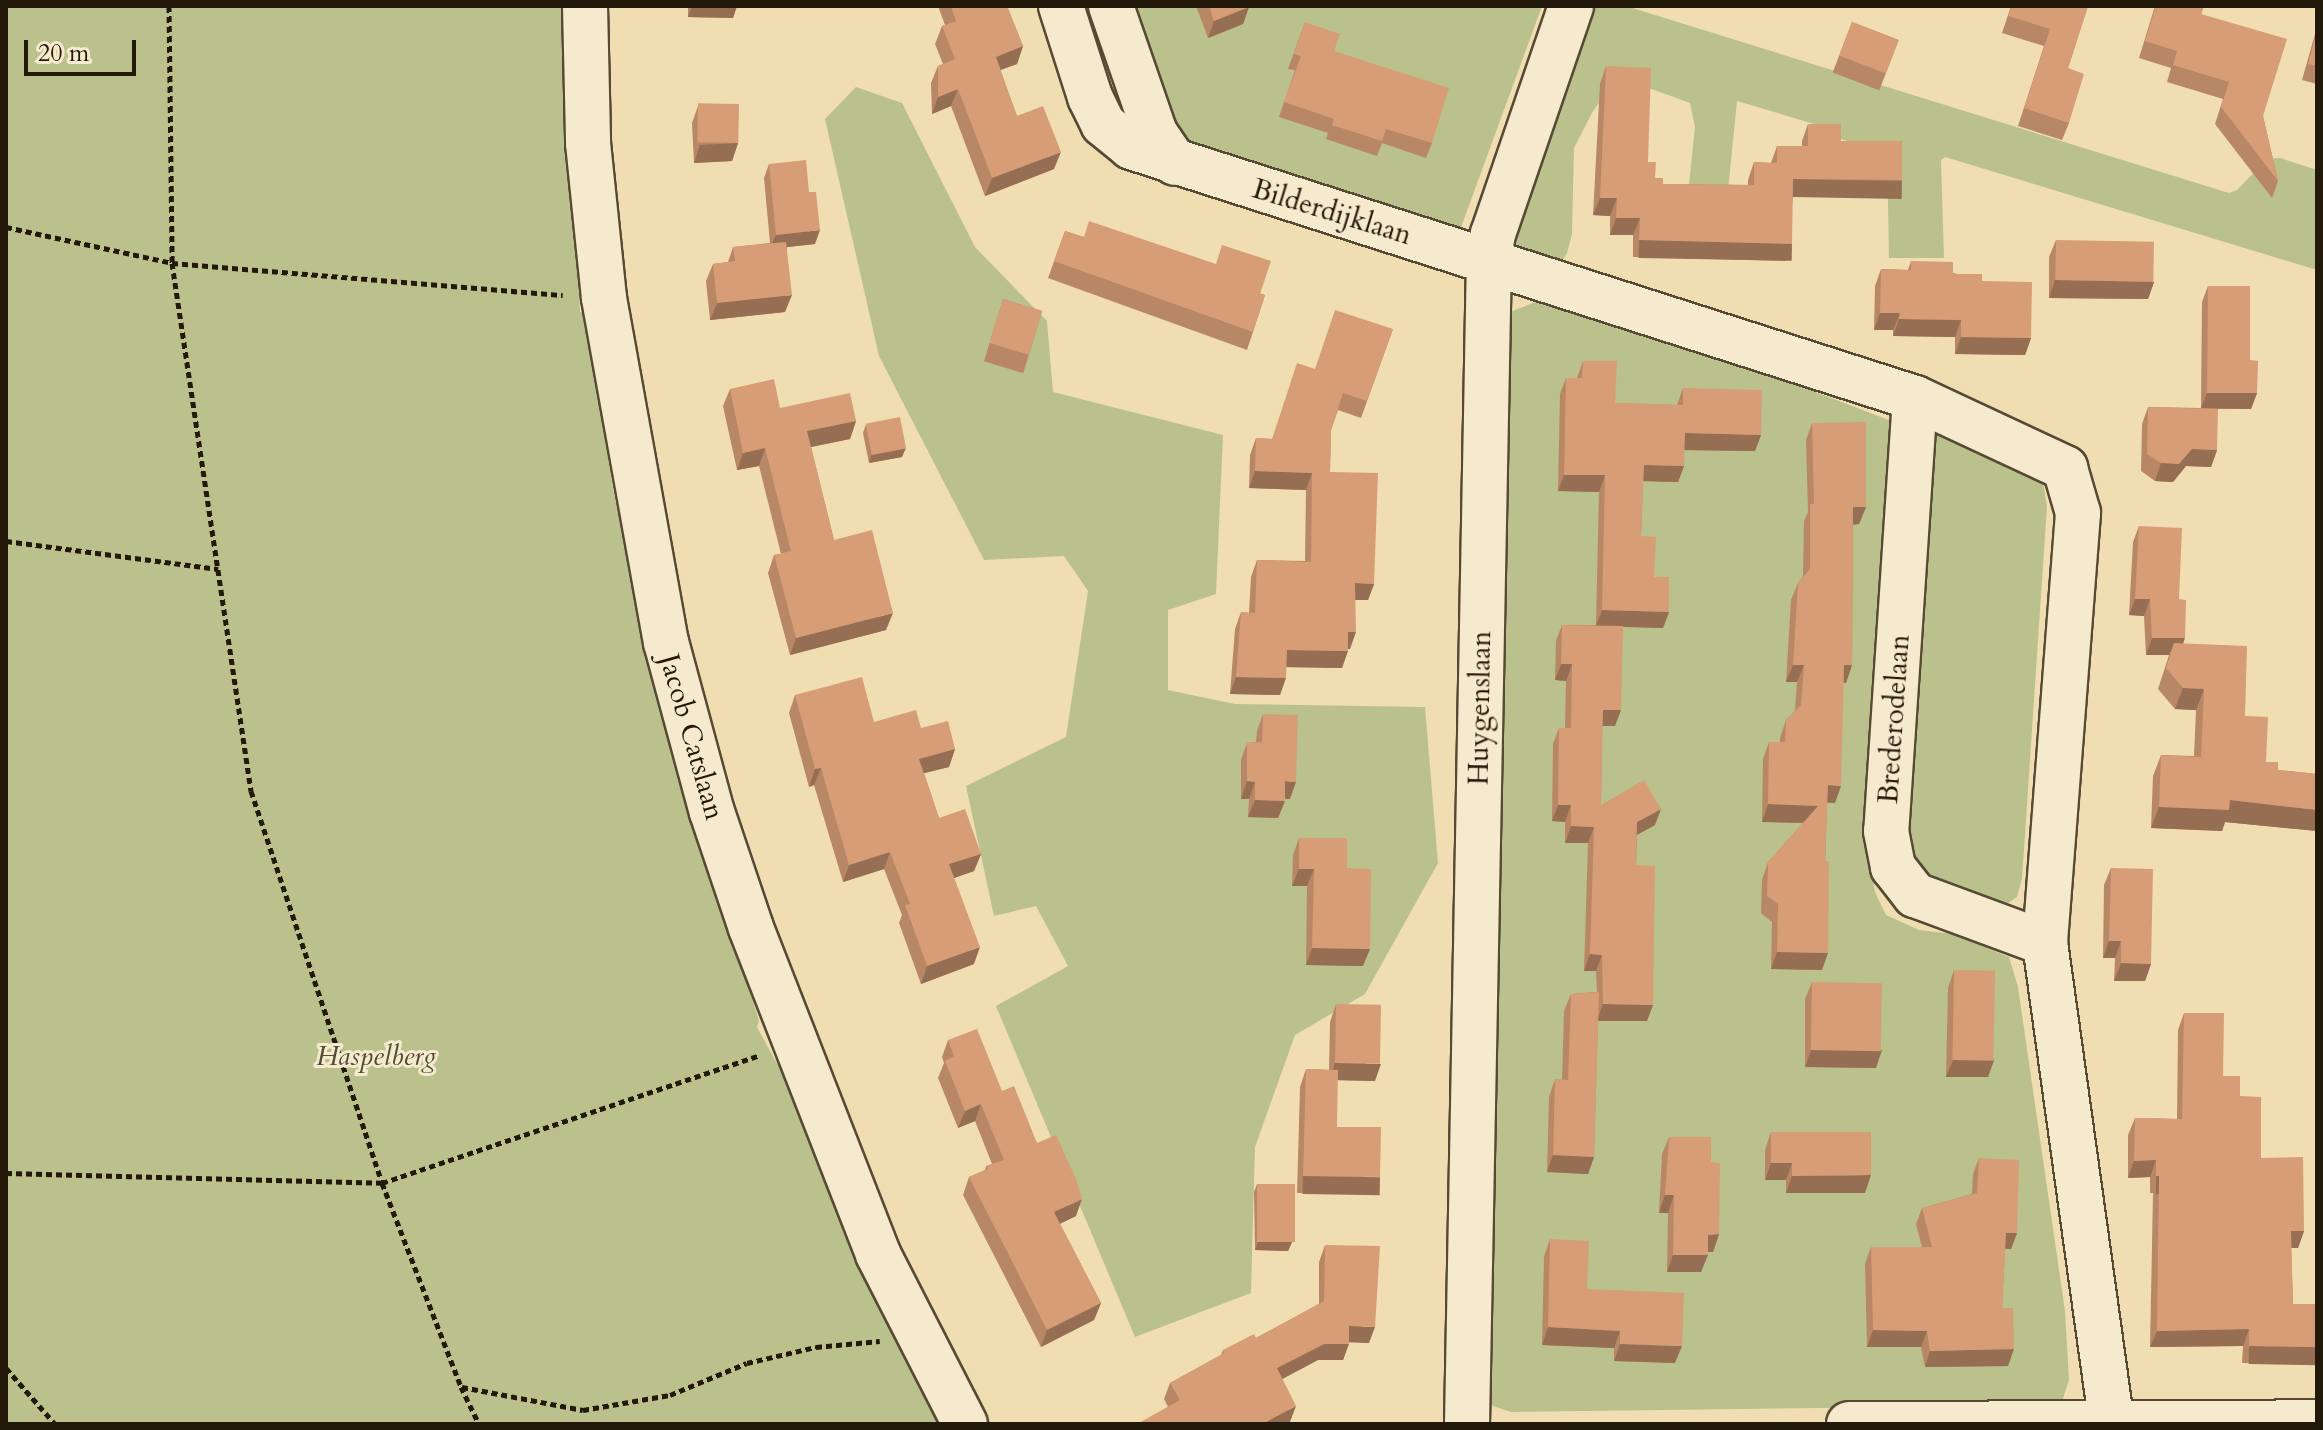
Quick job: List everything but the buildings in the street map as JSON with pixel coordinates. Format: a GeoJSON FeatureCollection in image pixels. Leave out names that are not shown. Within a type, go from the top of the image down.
{"type":"FeatureCollection","features":[{"type":"Feature","properties":{"kind":"street","name":"Jacob Catslaan"},"geometry":{"type":"LineString","coordinates":[[585,6],[588,143],[604,298],[666,642],[712,812],[751,928],[878,1254],[965,1424]]}},
{"type":"Feature","properties":{"kind":"street","name":"Bilderdijklaan"},"geometry":{"type":"LineString","coordinates":[[1061,6],[1090,97],[1103,124],[1131,147],[1489,261]]}},
{"type":"Feature","properties":{"kind":"street"},"geometry":{"type":"LineString","coordinates":[[1111,6],[1155,133],[1175,163]]}},
{"type":"Feature","properties":{"kind":"street","name":"Huygenslaan"},"geometry":{"type":"LineString","coordinates":[[1467,1424],[1489,261],[1493,234],[1571,6]]}},
{"type":"Feature","properties":{"kind":"street"},"geometry":{"type":"LineString","coordinates":[[1489,261],[1915,398],[2065,468],[2078,513],[2045,943],[2112,1422]]}},
{"type":"Feature","properties":{"kind":"street","name":"Brederodelaan"},"geometry":{"type":"LineString","coordinates":[[1915,398],[1886,831],[1893,867],[1915,895],[2045,943]]}},
{"type":"Feature","properties":{"kind":"street"},"geometry":{"type":"LineString","coordinates":[[1849,1424],[2317,1422]]}},
{"type":"Feature","properties":{"kind":"path"},"geometry":{"type":"LineString","coordinates":[[169,6],[172,263],[251,791],[382,1183],[461,1387],[479,1424]]}},
{"type":"Feature","properties":{"kind":"path"},"geometry":{"type":"LineString","coordinates":[[6,227],[172,263],[604,298]]}},
{"type":"Feature","properties":{"kind":"path"},"geometry":{"type":"LineString","coordinates":[[6,541],[218,569]]}},
{"type":"Feature","properties":{"kind":"path"},"geometry":{"type":"LineString","coordinates":[[6,1173],[382,1183],[796,1042]]}},
{"type":"Feature","properties":{"kind":"path"},"geometry":{"type":"LineString","coordinates":[[461,1387],[583,1410],[670,1395],[747,1363],[816,1347],[921,1337]]}},
{"type":"Feature","properties":{"kind":"path"},"geometry":{"type":"LineString","coordinates":[[6,1368],[55,1424]]}},
{"type":"Feature","properties":{"kind":"green space","name":"Haspelberg"},"geometry":{"type":"Polygon","coordinates":[[[6,6],[570,6],[582,271],[578,271],[580,312],[584,312],[614,494],[656,676],[759,1021],[757,1027],[777,1064],[783,1062],[896,1329],[891,1331],[901,1348],[908,1348],[946,1424],[6,1424],[6,6]]]}},
{"type":"Feature","properties":{"kind":"green space"},"geometry":{"type":"Polygon","coordinates":[[[1123,6],[1542,6],[1456,241],[1196,154],[1169,118],[1123,6]]]}},
{"type":"Feature","properties":{"kind":"green space"},"geometry":{"type":"Polygon","coordinates":[[[1581,6],[1626,6],[2229,193],[2237,190],[2267,159],[2280,158],[2317,170],[2317,270],[1945,157],[1941,160],[1944,258],[1889,258],[1887,148],[1859,145],[1841,139],[1834,130],[1737,101],[1727,201],[1688,194],[1695,127],[1690,103],[1621,78],[1614,81],[1592,113],[1574,148],[1572,234],[1567,253],[1556,272],[1503,254],[1581,6]]]}},
{"type":"Feature","properties":{"kind":"green space"},"geometry":{"type":"Polygon","coordinates":[[[856,87],[902,103],[975,247],[1047,321],[1053,392],[1223,435],[1216,594],[1168,610],[1168,690],[1235,704],[1425,707],[1438,863],[1365,994],[1295,1035],[1255,1147],[1251,1293],[1135,1337],[996,1006],[1068,966],[1036,906],[994,916],[966,786],[1066,737],[1088,591],[1064,556],[984,560],[879,356],[825,119],[856,87]]]}},
{"type":"Feature","properties":{"kind":"green space"},"geometry":{"type":"Polygon","coordinates":[[[1543,299],[1616,316],[1894,422],[1869,855],[1875,892],[1886,915],[1919,930],[1953,934],[2009,957],[2018,987],[2065,1311],[2069,1380],[2061,1405],[1511,1412],[1493,1406],[1481,1388],[1510,312],[1543,299]]]}},
{"type":"Feature","properties":{"kind":"green space"},"geometry":{"type":"Polygon","coordinates":[[[1933,434],[1994,453],[2042,477],[2047,506],[2022,879],[2017,897],[1996,911],[1927,892],[1901,843],[1933,434]]]}}]}
